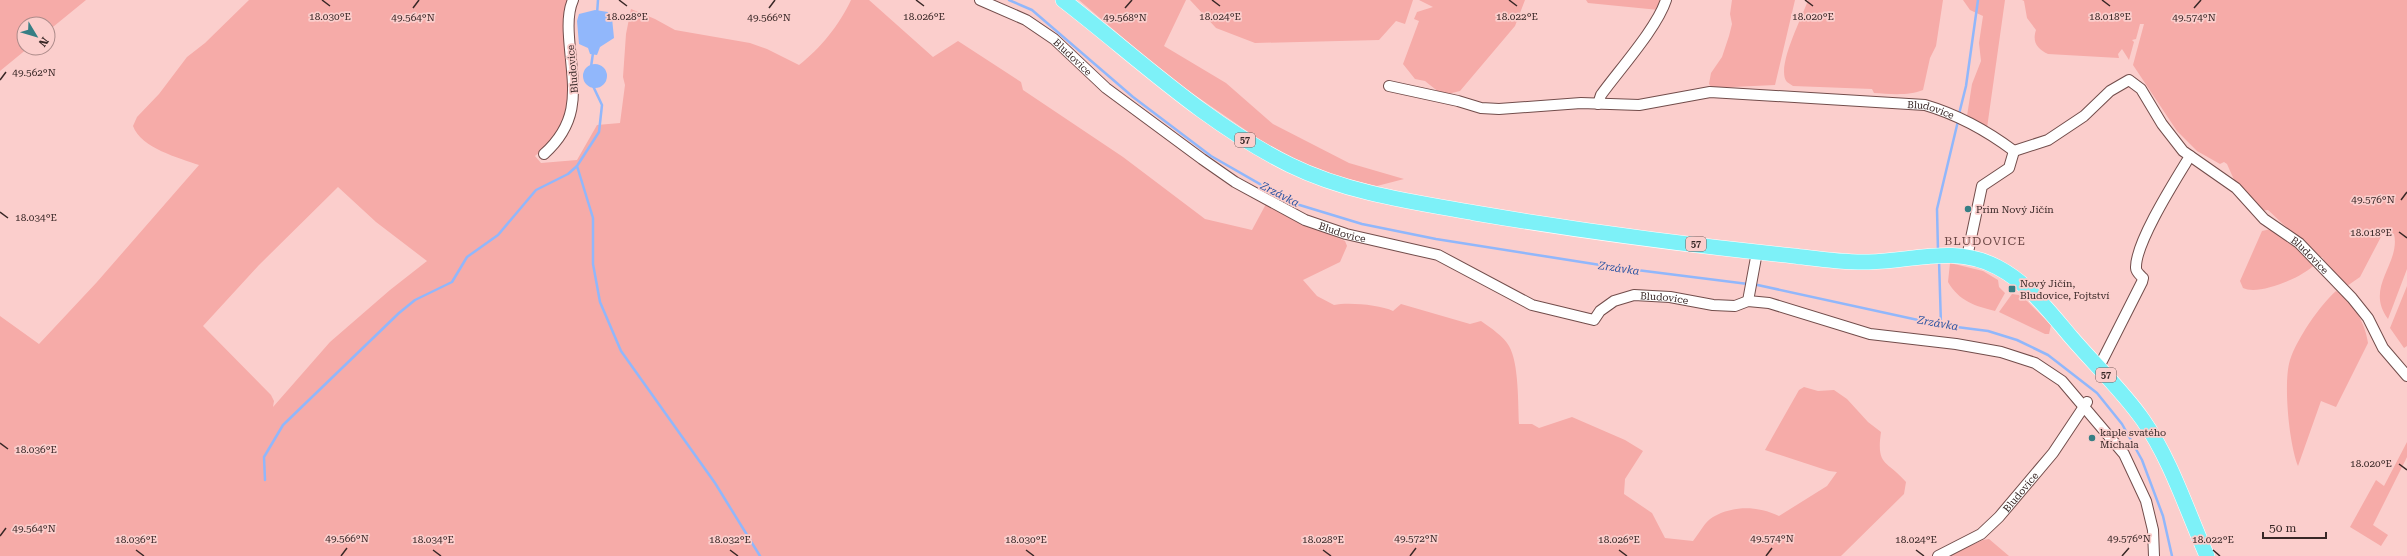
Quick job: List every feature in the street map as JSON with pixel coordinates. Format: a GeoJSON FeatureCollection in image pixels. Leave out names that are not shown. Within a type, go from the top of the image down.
{"type":"FeatureCollection","features":[{"type":"Feature","properties":{"kind":"main road","name":"57"},"geometry":{"type":"LineString","coordinates":[[1064,0],[1205,113],[1273,156],[1313,175],[1398,199],[1522,221],[1757,252],[1860,262],[1938,254],[1967,257],[1995,266],[2018,281],[2044,305],[2125,396],[2149,429],[2176,485],[2207,556]]}},
{"type":"Feature","properties":{"kind":"street","name":"Bludovice"},"geometry":{"type":"LineString","coordinates":[[544,154],[557,142],[568,123],[574,100],[568,27],[573,0]]}},
{"type":"Feature","properties":{"kind":"street","name":"Bludovice"},"geometry":{"type":"LineString","coordinates":[[980,0],[1026,20],[1054,39],[1106,88],[1202,158],[1236,182],[1304,220],[1346,234],[1438,255],[1532,305],[1594,320],[1600,311],[1614,301],[1634,295],[1670,297],[1713,305],[1735,306],[1749,298],[1870,334],[1956,344],[2018,357],[2035,363],[2062,381],[2085,404],[2124,454],[2146,501],[2153,530],[2154,556]]}},
{"type":"Feature","properties":{"kind":"street"},"geometry":{"type":"LineString","coordinates":[[1598,104],[1601,95],[1650,30],[1663,9],[1666,0]]}},
{"type":"Feature","properties":{"kind":"street","name":"Bludovice"},"geometry":{"type":"LineString","coordinates":[[1389,86],[1458,101],[1481,108],[1499,109],[1598,104],[1639,105],[1710,92],[1925,105],[1951,112],[1982,128],[2014,151],[2048,140],[2084,116],[2110,91],[2129,80],[2141,89],[2162,124],[2183,151],[2236,188],[2264,219],[2299,243],[2352,298],[2368,318],[2383,348],[2407,376]]}},
{"type":"Feature","properties":{"kind":"street"},"geometry":{"type":"LineString","coordinates":[[1967,257],[1982,186],[2009,168],[2014,151]]}},
{"type":"Feature","properties":{"kind":"street"},"geometry":{"type":"LineString","coordinates":[[2099,367],[2142,282],[2143,278],[2136,268],[2146,237],[2162,203],[2190,156]]}},
{"type":"Feature","properties":{"kind":"street"},"geometry":{"type":"LineString","coordinates":[[1749,298],[1757,252]]}},
{"type":"Feature","properties":{"kind":"street","name":"Bludovice"},"geometry":{"type":"LineString","coordinates":[[1938,556],[1981,534],[1999,517],[2053,453],[2085,404]]}},
{"type":"Feature","properties":{"kind":"shaded area"},"geometry":{"type":"Polygon","coordinates":[[[0,0],[86,0],[56,24],[56,16],[16,16],[16,56],[18,56],[0,71],[0,0]]]}},
{"type":"Feature","properties":{"kind":"shaded area"},"geometry":{"type":"Polygon","coordinates":[[[249,0],[568,0],[571,79],[569,109],[560,130],[535,156],[541,163],[577,160],[597,125],[620,123],[625,85],[623,77],[626,34],[631,9],[655,19],[675,30],[750,43],[767,49],[799,65],[807,59],[829,36],[851,0],[869,0],[933,57],[958,41],[1021,82],[1023,90],[1123,157],[1205,219],[1252,230],[1266,204],[1307,225],[1345,241],[1347,246],[1340,262],[1303,280],[1317,296],[1334,305],[1364,305],[1380,307],[1393,311],[1401,304],[1470,324],[1481,321],[1504,339],[1512,353],[1516,373],[1519,424],[1532,424],[1539,428],[1572,417],[1625,440],[1643,451],[1625,479],[1624,494],[1652,513],[1665,538],[1693,541],[1710,519],[1729,510],[1746,508],[1763,510],[1779,516],[1827,486],[1837,472],[1829,471],[1765,450],[1799,390],[1804,387],[1818,391],[1834,390],[1847,399],[1868,422],[1881,432],[1880,451],[1882,457],[1884,462],[1906,482],[1904,494],[1841,556],[0,556],[0,316],[39,344],[97,282],[199,165],[171,155],[152,146],[137,134],[133,126],[137,117],[159,94],[187,57],[205,43],[249,0]],[[338,187],[259,265],[203,326],[271,395],[274,401],[273,407],[330,342],[390,290],[427,261],[376,222],[338,187]]]}},
{"type":"Feature","properties":{"kind":"shaded area"},"geometry":{"type":"Polygon","coordinates":[[[1079,0],[1186,0],[1164,46],[1226,83],[1273,124],[1349,163],[1404,179],[1377,186],[1329,175],[1276,151],[1170,78],[1079,0]]]}},
{"type":"Feature","properties":{"kind":"shaded area"},"geometry":{"type":"Polygon","coordinates":[[[1190,0],[1413,0],[1405,24],[1396,21],[1379,40],[1255,43],[1216,28],[1190,0]]]}},
{"type":"Feature","properties":{"kind":"shaded area"},"geometry":{"type":"Polygon","coordinates":[[[1419,0],[1525,0],[1515,26],[1460,91],[1448,94],[1440,93],[1425,81],[1415,79],[1403,64],[1419,21],[1414,19],[1417,12],[1433,7],[1419,0]]]}},
{"type":"Feature","properties":{"kind":"shaded area"},"geometry":{"type":"Polygon","coordinates":[[[1586,0],[1664,0],[1659,10],[1588,3],[1586,0]]]}},
{"type":"Feature","properties":{"kind":"shaded area"},"geometry":{"type":"Polygon","coordinates":[[[1732,0],[1795,0],[1775,85],[1712,88],[1709,84],[1711,73],[1722,57],[1729,36],[1732,24],[1730,14],[1732,0]]]}},
{"type":"Feature","properties":{"kind":"shaded area"},"geometry":{"type":"Polygon","coordinates":[[[1808,0],[1943,0],[1936,46],[1930,58],[1923,90],[1905,94],[1886,94],[1874,93],[1872,89],[1793,86],[1787,82],[1784,75],[1787,54],[1808,0]]]}},
{"type":"Feature","properties":{"kind":"shaded area"},"geometry":{"type":"Polygon","coordinates":[[[1963,0],[2005,0],[1987,128],[1967,116],[1972,84],[1981,61],[1979,43],[1983,16],[1970,10],[1963,0]]]}},
{"type":"Feature","properties":{"kind":"shaded area"},"geometry":{"type":"Polygon","coordinates":[[[2022,0],[2407,0],[2407,269],[2388,319],[2382,307],[2380,296],[2381,286],[2393,255],[2395,245],[2394,234],[2390,232],[2383,233],[2360,277],[2347,286],[2321,261],[2324,260],[2322,257],[2318,257],[2268,210],[2259,211],[2235,182],[2227,164],[2224,162],[2220,164],[2197,151],[2177,131],[2133,65],[2144,24],[2140,24],[2136,39],[2132,40],[2134,42],[2129,60],[2122,49],[2118,54],[2119,58],[2048,54],[2036,45],[2036,30],[2027,18],[2024,1],[2022,0]]]}},
{"type":"Feature","properties":{"kind":"shaded area"},"geometry":{"type":"Polygon","coordinates":[[[2271,229],[2289,241],[2315,264],[2301,274],[2281,284],[2250,290],[2243,288],[2240,281],[2262,231],[2271,229]]]}},
{"type":"Feature","properties":{"kind":"shaded area"},"geometry":{"type":"Polygon","coordinates":[[[1950,263],[1983,271],[1998,280],[1999,287],[2005,293],[1995,311],[1974,305],[1957,294],[1948,282],[1950,263]]]}},
{"type":"Feature","properties":{"kind":"shaded area"},"geometry":{"type":"Polygon","coordinates":[[[2407,286],[2407,346],[2404,348],[2390,328],[2407,286]]]}},
{"type":"Feature","properties":{"kind":"shaded area"},"geometry":{"type":"Polygon","coordinates":[[[2336,291],[2348,300],[2358,314],[2365,329],[2368,343],[2336,407],[2321,401],[2298,466],[2292,443],[2288,413],[2287,383],[2290,360],[2309,323],[2329,297],[2336,291]]]}},
{"type":"Feature","properties":{"kind":"shaded area"},"geometry":{"type":"Polygon","coordinates":[[[2012,294],[2019,295],[2021,299],[2023,297],[2051,325],[2049,334],[2045,334],[1999,312],[2012,294]]]}},
{"type":"Feature","properties":{"kind":"shaded area"},"geometry":{"type":"Polygon","coordinates":[[[2407,442],[2407,457],[2373,525],[2388,535],[2381,546],[2350,527],[2376,480],[2384,486],[2407,442]]]}},
{"type":"Feature","properties":{"kind":"shaded area"},"geometry":{"type":"Polygon","coordinates":[[[1989,539],[2009,556],[1947,556],[1983,540],[1989,539]]]}},
{"type":"Feature","properties":{"kind":"water"},"geometry":{"type":"Polygon","coordinates":[[[595,10],[608,12],[612,18],[614,38],[600,47],[597,55],[590,54],[588,48],[579,44],[577,21],[579,14],[595,10]]]}},
{"type":"Feature","properties":{"kind":"water"},"geometry":{"type":"Polygon","coordinates":[[[595,64],[603,68],[607,76],[603,84],[595,88],[587,84],[583,76],[587,68],[595,64]]]}},
{"type":"Feature","properties":{"kind":"waterway"},"geometry":{"type":"LineString","coordinates":[[597,14],[598,0]]}},
{"type":"Feature","properties":{"kind":"waterway","name":"Zrzávka"},"geometry":{"type":"LineString","coordinates":[[1009,0],[1032,10],[1133,97],[1211,156],[1293,203],[1362,224],[1436,239],[1613,267],[1748,284]]}},
{"type":"Feature","properties":{"kind":"waterway"},"geometry":{"type":"LineString","coordinates":[[1959,114],[1966,86],[1978,0]]}},
{"type":"Feature","properties":{"kind":"waterway"},"geometry":{"type":"LineString","coordinates":[[591,67],[593,53]]}},
{"type":"Feature","properties":{"kind":"waterway"},"geometry":{"type":"LineString","coordinates":[[593,86],[602,105],[599,132],[577,166],[593,218],[593,264],[600,302],[621,351],[715,483],[760,556]]}},
{"type":"Feature","properties":{"kind":"waterway"},"geometry":{"type":"LineString","coordinates":[[1938,251],[1937,209],[1958,121]]}},
{"type":"Feature","properties":{"kind":"waterway"},"geometry":{"type":"LineString","coordinates":[[265,480],[264,457],[283,425],[399,313],[415,300],[452,282],[467,257],[498,235],[536,190],[568,174],[577,166]]}},
{"type":"Feature","properties":{"kind":"waterway"},"geometry":{"type":"LineString","coordinates":[[1939,260],[1941,325]]}},
{"type":"Feature","properties":{"kind":"waterway","name":"Zrzávka"},"geometry":{"type":"LineString","coordinates":[[1753,284],[1941,325],[1988,331],[2017,340],[2048,355],[2097,393],[2122,424],[2142,460],[2163,516],[2172,556]]}},
{"type":"Feature","properties":{"kind":"place","name":"Prim Nový Jičín"},"geometry":{"type":"Point","coordinates":[1968,209]}},
{"type":"Feature","properties":{"kind":"place","name":"Nový Jičín, Bludovice, Fojtství"},"geometry":{"type":"Point","coordinates":[2012,289]}},
{"type":"Feature","properties":{"kind":"place","name":"kaple svatého Michala"},"geometry":{"type":"Point","coordinates":[2092,438]}},
{"type":"Feature","properties":{"kind":"district","name":"BLUDOVICE"},"geometry":{"type":"Point","coordinates":[1985,241]}}]}
